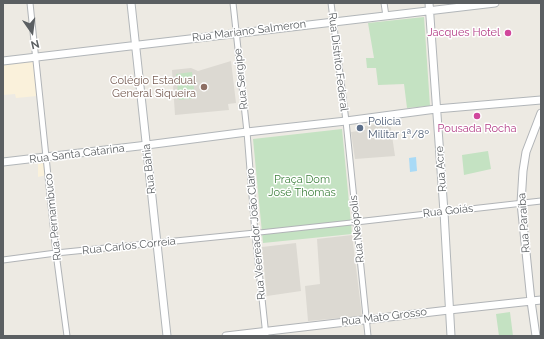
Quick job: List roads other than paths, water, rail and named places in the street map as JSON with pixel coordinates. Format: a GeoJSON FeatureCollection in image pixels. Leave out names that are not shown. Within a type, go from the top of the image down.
{"type":"FeatureCollection","features":[{"type":"Feature","properties":{"kind":"main road","name":"Rua Bahia"},"geometry":{"type":"LineString","coordinates":[[131,3],[167,336]]}},
{"type":"Feature","properties":{"kind":"main road","name":"Rua Mariano Salmeron"},"geometry":{"type":"LineString","coordinates":[[3,60],[386,16],[430,7],[494,3]]}},
{"type":"Feature","properties":{"kind":"main road","name":"Rua Acre"},"geometry":{"type":"LineString","coordinates":[[430,7],[451,336]]}},
{"type":"Feature","properties":{"kind":"main road","name":"Rua Santa Catarina"},"geometry":{"type":"LineString","coordinates":[[3,162],[47,158],[436,109],[541,100]]}},
{"type":"Feature","properties":{"kind":"main road","name":"Rua Paraíba"},"geometry":{"type":"LineString","coordinates":[[536,336],[521,203],[522,171],[526,152],[537,131],[541,113]]}},
{"type":"Feature","properties":{"kind":"main road","name":"Rua Mato Grosso"},"geometry":{"type":"LineString","coordinates":[[226,336],[266,333],[541,300]]}},
{"type":"Feature","properties":{"kind":"street","name":"Rua Pernambuco"},"geometry":{"type":"LineString","coordinates":[[30,3],[56,253],[67,336]]}},
{"type":"Feature","properties":{"kind":"street","name":"Rua Sergipe"},"geometry":{"type":"LineString","coordinates":[[232,3],[247,132]]}},
{"type":"Feature","properties":{"kind":"street","name":"Rua Distrito Federal"},"geometry":{"type":"LineString","coordinates":[[331,3],[346,121]]}},
{"type":"Feature","properties":{"kind":"street"},"geometry":{"type":"LineString","coordinates":[[384,3],[386,16]]}},
{"type":"Feature","properties":{"kind":"street","name":"Rua Neópolis"},"geometry":{"type":"LineString","coordinates":[[346,121],[368,336]]}},
{"type":"Feature","properties":{"kind":"street","name":"Rua Veereador João Claro"},"geometry":{"type":"LineString","coordinates":[[247,132],[255,234],[266,333]]}},
{"type":"Feature","properties":{"kind":"street","name":"Rua Goiás"},"geometry":{"type":"LineString","coordinates":[[356,222],[541,201]]}},
{"type":"Feature","properties":{"kind":"street"},"geometry":{"type":"LineString","coordinates":[[255,234],[356,222]]}},
{"type":"Feature","properties":{"kind":"street","name":"Rua Carlos Correia"},"geometry":{"type":"LineString","coordinates":[[3,260],[56,253],[255,234]]}},
{"type":"Feature","properties":{"kind":"water"},"geometry":{"type":"Polygon","coordinates":[[[416,157],[417,171],[410,172],[409,158],[416,157]]]}},
{"type":"Feature","properties":{"kind":"place","name":"Jacques Hotel"},"geometry":{"type":"Point","coordinates":[508,33]}},
{"type":"Feature","properties":{"kind":"place","name":"Colégio Estadual General Siqueira"},"geometry":{"type":"Point","coordinates":[204,87]}},
{"type":"Feature","properties":{"kind":"place","name":"Pousada Rocha"},"geometry":{"type":"Point","coordinates":[477,116]}},
{"type":"Feature","properties":{"kind":"place","name":"Policia Militar 1ª/8º"},"geometry":{"type":"Point","coordinates":[360,128]}},
{"type":"Feature","properties":{"kind":"park label","name":"Praça Dom José Thomas"},"geometry":{"type":"Point","coordinates":[302,186]}}]}
